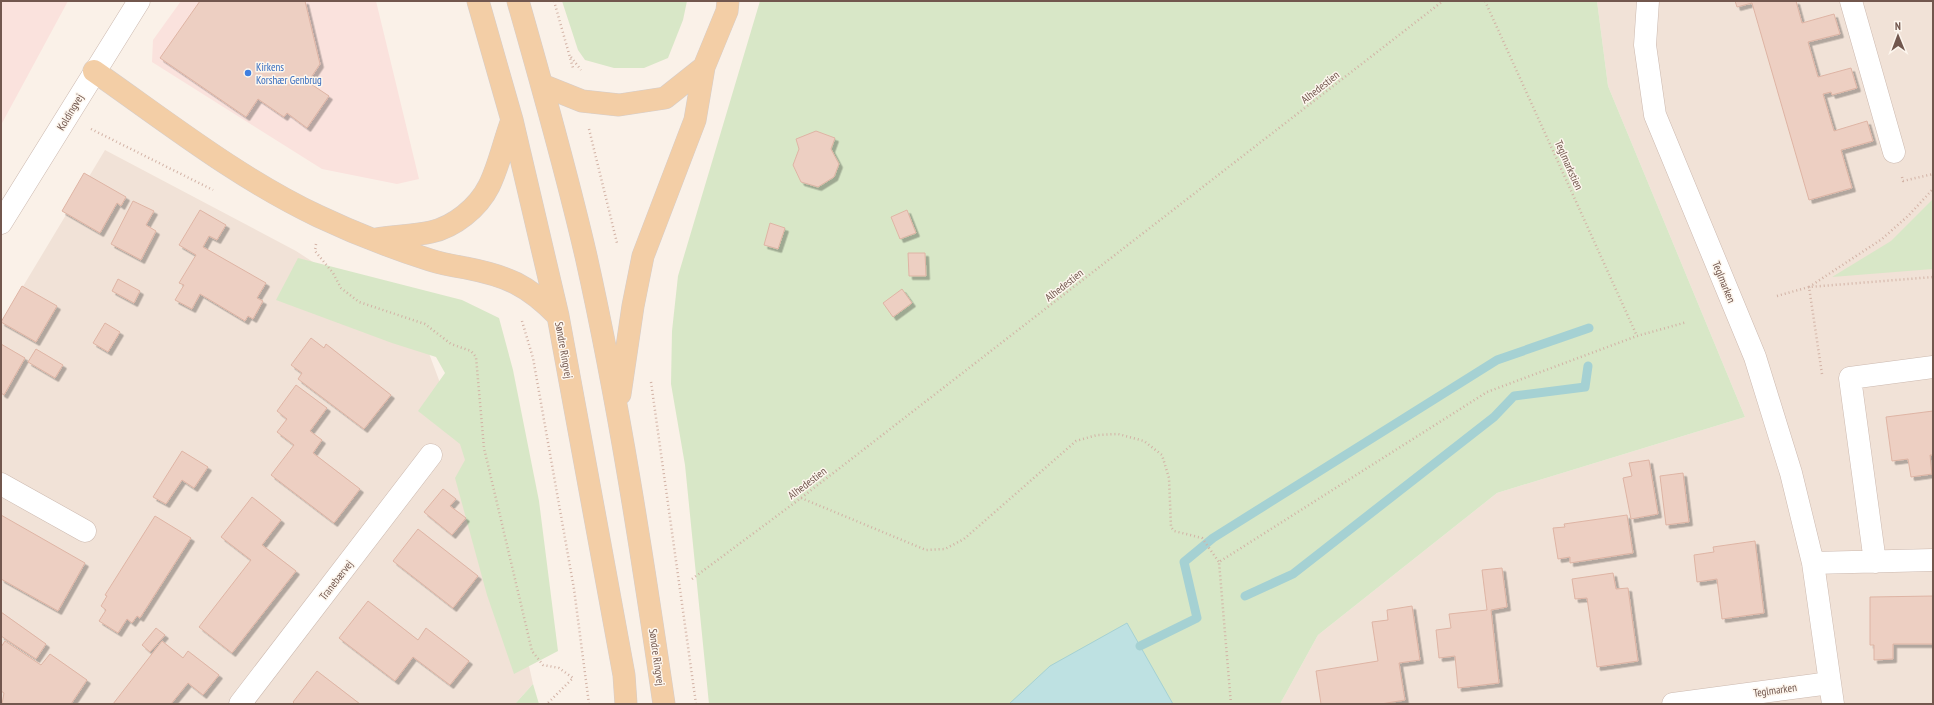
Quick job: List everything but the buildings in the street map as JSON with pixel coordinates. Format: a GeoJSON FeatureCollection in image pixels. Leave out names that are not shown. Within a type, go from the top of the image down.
{"type":"FeatureCollection","features":[{"type":"Feature","properties":{"kind":"main road","name":"Søndre Ringvej"},"geometry":{"type":"LineString","coordinates":[[478,1],[512,120],[558,316],[624,675],[626,704]]}},
{"type":"Feature","properties":{"kind":"main road","name":"Søndre Ringvej"},"geometry":{"type":"LineString","coordinates":[[518,1],[542,85],[586,255],[617,409],[648,595],[664,704]]}},
{"type":"Feature","properties":{"kind":"main road"},"geometry":{"type":"LineString","coordinates":[[617,409],[633,306],[643,256],[695,120],[704,67],[727,11],[728,1]]}},
{"type":"Feature","properties":{"kind":"main road"},"geometry":{"type":"LineString","coordinates":[[542,85],[582,101],[619,105],[664,98],[704,67]]}},
{"type":"Feature","properties":{"kind":"main road"},"geometry":{"type":"LineString","coordinates":[[94,71],[242,174],[317,216],[371,239],[432,261],[507,278],[527,288],[543,300],[558,316]]}},
{"type":"Feature","properties":{"kind":"main road"},"geometry":{"type":"LineString","coordinates":[[371,239],[431,232],[449,226],[465,215],[479,202],[489,186],[512,120]]}},
{"type":"Feature","properties":{"kind":"street","name":"Koldingvej"},"geometry":{"type":"LineString","coordinates":[[1,224],[94,71],[139,1]]}},
{"type":"Feature","properties":{"kind":"street","name":"Teglmarken"},"geometry":{"type":"LineString","coordinates":[[1648,1],[1645,45],[1655,115],[1755,357],[1791,473],[1813,563],[1833,704]]}},
{"type":"Feature","properties":{"kind":"street"},"geometry":{"type":"LineString","coordinates":[[1851,1],[1894,152]]}},
{"type":"Feature","properties":{"kind":"street"},"geometry":{"type":"LineString","coordinates":[[1875,562],[1850,378],[1933,367]]}},
{"type":"Feature","properties":{"kind":"street","name":"Tranebærvej"},"geometry":{"type":"LineString","coordinates":[[240,704],[432,455]]}},
{"type":"Feature","properties":{"kind":"street"},"geometry":{"type":"LineString","coordinates":[[1,484],[86,531]]}},
{"type":"Feature","properties":{"kind":"street"},"geometry":{"type":"LineString","coordinates":[[1813,563],[1933,560]]}},
{"type":"Feature","properties":{"kind":"street","name":"Teglmarken"},"geometry":{"type":"LineString","coordinates":[[1673,704],[1830,683]]}},
{"type":"Feature","properties":{"kind":"path","name":"Alhedestien"},"geometry":{"type":"LineString","coordinates":[[692,579],[801,498],[1443,1]]}},
{"type":"Feature","properties":{"kind":"path","name":"Teglmarkstien"},"geometry":{"type":"LineString","coordinates":[[1485,1],[1637,336]]}},
{"type":"Feature","properties":{"kind":"path"},"geometry":{"type":"LineString","coordinates":[[570,56],[582,71]]}},
{"type":"Feature","properties":{"kind":"path"},"geometry":{"type":"LineString","coordinates":[[67,117],[217,192]]}},
{"type":"Feature","properties":{"kind":"path"},"geometry":{"type":"LineString","coordinates":[[1809,286],[1882,239],[1909,216],[1933,189]]}},
{"type":"Feature","properties":{"kind":"path"},"geometry":{"type":"LineString","coordinates":[[324,245],[317,242],[315,251],[333,273],[341,288],[359,302],[425,324],[451,344],[472,351],[476,357],[484,448],[532,651],[543,665],[559,668],[573,678],[547,704]]}},
{"type":"Feature","properties":{"kind":"path"},"geometry":{"type":"LineString","coordinates":[[1777,296],[1809,286],[1933,277]]}},
{"type":"Feature","properties":{"kind":"path"},"geometry":{"type":"LineString","coordinates":[[520,316],[533,358],[574,589],[588,704]]}},
{"type":"Feature","properties":{"kind":"path"},"geometry":{"type":"LineString","coordinates":[[1219,562],[1487,392],[1637,336],[1687,322]]}},
{"type":"Feature","properties":{"kind":"path"},"geometry":{"type":"LineString","coordinates":[[801,498],[926,550],[945,549],[964,539],[1076,441],[1097,435],[1118,434],[1144,441],[1162,454],[1169,478],[1171,527],[1174,531],[1202,538],[1219,562],[1231,704]]}},
{"type":"Feature","properties":{"kind":"shaded area"},"geometry":{"type":"Polygon","coordinates":[[[1,1],[68,1],[1,125],[1,1]]]}},
{"type":"Feature","properties":{"kind":"shaded area"},"geometry":{"type":"Polygon","coordinates":[[[181,1],[376,1],[419,179],[397,184],[322,169],[152,62],[153,40],[181,1]]]}},
{"type":"Feature","properties":{"kind":"shaded area"},"geometry":{"type":"Polygon","coordinates":[[[1597,1],[1933,1],[1933,704],[1280,704],[1318,635],[1497,493],[1745,417],[1608,86],[1597,1]]]}},
{"type":"Feature","properties":{"kind":"shaded area"},"geometry":{"type":"Polygon","coordinates":[[[105,150],[296,251],[421,332],[504,554],[533,684],[515,704],[1,704],[1,323],[105,150]]]}},
{"type":"Feature","properties":{"kind":"green space"},"geometry":{"type":"Polygon","coordinates":[[[562,1],[687,1],[683,20],[668,58],[644,68],[614,68],[585,60],[578,50],[562,1]]]}},
{"type":"Feature","properties":{"kind":"green space"},"geometry":{"type":"Polygon","coordinates":[[[760,1],[1597,1],[1608,86],[1745,417],[1497,493],[1318,635],[1280,704],[709,704],[685,465],[671,384],[672,331],[678,276],[760,1]]]}},
{"type":"Feature","properties":{"kind":"green space"},"geometry":{"type":"Polygon","coordinates":[[[1933,199],[1933,269],[1832,277],[1891,241],[1933,199]]]}},
{"type":"Feature","properties":{"kind":"green space"},"geometry":{"type":"Polygon","coordinates":[[[298,258],[462,300],[499,318],[513,370],[539,501],[558,651],[514,674],[487,595],[455,478],[465,460],[460,444],[418,411],[445,373],[436,357],[392,343],[276,300],[298,258]]]}},
{"type":"Feature","properties":{"kind":"green space"},"geometry":{"type":"Polygon","coordinates":[[[533,684],[539,704],[515,704],[533,684]]]}},
{"type":"Feature","properties":{"kind":"water"},"geometry":{"type":"Polygon","coordinates":[[[1127,623],[1173,704],[1009,704],[1050,666],[1127,623]]]}},
{"type":"Feature","properties":{"kind":"waterway"},"geometry":{"type":"LineString","coordinates":[[1140,646],[1197,618],[1184,562],[1213,538],[1497,360],[1589,328]]}},
{"type":"Feature","properties":{"kind":"waterway"},"geometry":{"type":"LineString","coordinates":[[1245,596],[1293,574],[1494,417],[1514,396],[1585,387],[1588,366]]}},
{"type":"Feature","properties":{"kind":"place","name":"Kirkens Korshær Genbrug"},"geometry":{"type":"Point","coordinates":[248,73]}}]}
